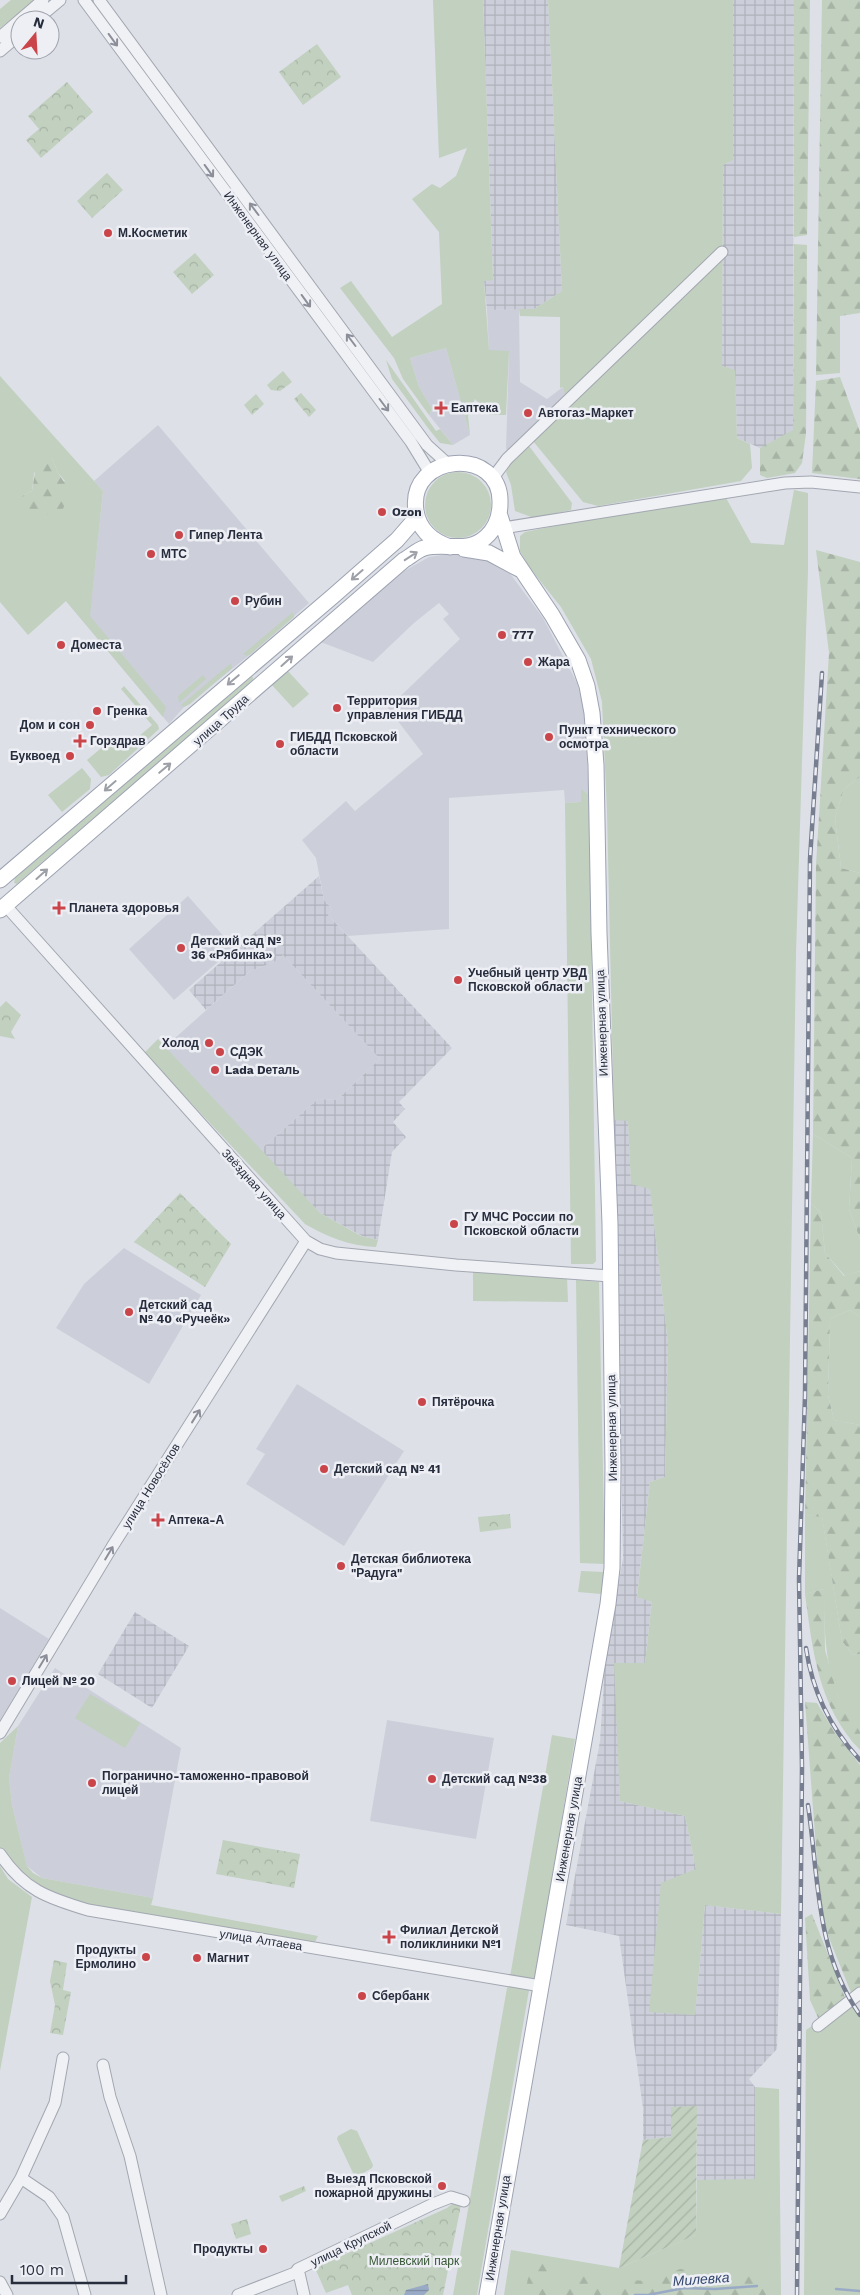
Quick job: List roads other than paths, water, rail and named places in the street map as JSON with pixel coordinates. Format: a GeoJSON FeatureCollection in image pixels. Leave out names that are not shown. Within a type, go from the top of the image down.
{"type":"FeatureCollection","features":[{"type":"Feature","properties":{"kind":"main road"},"geometry":{"type":"LineString","coordinates":[[417,517],[416,498],[419,488],[430,473],[448,464],[468,464],[478,467],[492,479]]}},
{"type":"Feature","properties":{"kind":"main road","name":"Инженерная улица"},"geometry":{"type":"LineString","coordinates":[[487,2295],[608,1604],[612,1568],[613,1466],[610,1276],[596,765],[592,712],[587,686],[578,660],[552,615],[520,570],[501,522],[500,497],[492,479]]}},
{"type":"Feature","properties":{"kind":"main road","name":"Инженерная улица"},"geometry":{"type":"LineString","coordinates":[[417,517],[429,537],[454,548],[488,553],[520,570]]}},
{"type":"Feature","properties":{"kind":"main road","name":"улица Труда"},"geometry":{"type":"LineString","coordinates":[[0,880],[332,597],[397,540],[417,517]]}},
{"type":"Feature","properties":{"kind":"main road"},"geometry":{"type":"LineString","coordinates":[[454,548],[472,546],[485,539],[501,522]]}},
{"type":"Feature","properties":{"kind":"main road","name":"улица Труда"},"geometry":{"type":"LineString","coordinates":[[2,904],[397,566],[423,548],[454,548]]}},
{"type":"Feature","properties":{"kind":"street"},"geometry":{"type":"LineString","coordinates":[[0,37],[43,0]]}},
{"type":"Feature","properties":{"kind":"street"},"geometry":{"type":"LineString","coordinates":[[48,10],[60,0]]}},
{"type":"Feature","properties":{"kind":"street","name":"Инженерная улица"},"geometry":{"type":"LineString","coordinates":[[84,0],[411,442],[430,473]]}},
{"type":"Feature","properties":{"kind":"street","name":"Инженерная улица"},"geometry":{"type":"LineString","coordinates":[[99,0],[427,445],[448,464]]}},
{"type":"Feature","properties":{"kind":"street"},"geometry":{"type":"LineString","coordinates":[[0,51],[10,42]]}},
{"type":"Feature","properties":{"kind":"street"},"geometry":{"type":"LineString","coordinates":[[492,479],[507,459],[722,252]]}},
{"type":"Feature","properties":{"kind":"street"},"geometry":{"type":"LineString","coordinates":[[501,522],[785,483],[811,482],[860,488]]}},
{"type":"Feature","properties":{"kind":"street","name":"Звёздная улица"},"geometry":{"type":"LineString","coordinates":[[2,904],[306,1242],[320,1249],[336,1253],[456,1265],[610,1276]]}},
{"type":"Feature","properties":{"kind":"street","name":"улица Новосёлов"},"geometry":{"type":"LineString","coordinates":[[0,1732],[112,1548],[306,1242]]}},
{"type":"Feature","properties":{"kind":"street","name":"улица Алтаева"},"geometry":{"type":"LineString","coordinates":[[0,1854],[13,1872],[29,1886],[56,1900],[88,1910],[541,1986]]}},
{"type":"Feature","properties":{"kind":"street"},"geometry":{"type":"LineString","coordinates":[[818,2026],[860,1993]]}},
{"type":"Feature","properties":{"kind":"street"},"geometry":{"type":"LineString","coordinates":[[0,2214],[21,2178],[55,2103],[63,2058]]}},
{"type":"Feature","properties":{"kind":"street"},"geometry":{"type":"LineString","coordinates":[[103,2066],[110,2097],[130,2156],[162,2295]]}},
{"type":"Feature","properties":{"kind":"street"},"geometry":{"type":"LineString","coordinates":[[21,2178],[49,2197],[63,2217],[85,2295]]}},
{"type":"Feature","properties":{"kind":"street","name":"улица Крупской"},"geometry":{"type":"LineString","coordinates":[[238,2295],[295,2273],[298,2269],[433,2204],[451,2197],[464,2201]]}},
{"type":"Feature","properties":{"kind":"street"},"geometry":{"type":"LineString","coordinates":[[298,2269],[304,2295]]}},
{"type":"Feature","properties":{"kind":"street"},"geometry":{"type":"LineString","coordinates":[[0,2282],[7,2295]]}},
{"type":"Feature","properties":{"kind":"water"},"geometry":{"type":"Polygon","coordinates":[[[428,2284],[429,2290],[424,2295],[404,2295],[406,2290],[428,2284]]]}},
{"type":"Feature","properties":{"kind":"waterway","name":"Милевка"},"geometry":{"type":"LineString","coordinates":[[648,2295],[684,2288],[715,2289],[757,2286]]}},
{"type":"Feature","properties":{"kind":"waterway","name":"Милевка"},"geometry":{"type":"LineString","coordinates":[[836,2289],[860,2291]]}},
{"type":"Feature","properties":{"kind":"waterway","name":"Милевка"},"geometry":{"type":"LineString","coordinates":[[635,2295],[646,2295]]}},
{"type":"Feature","properties":{"kind":"railway"},"geometry":{"type":"LineString","coordinates":[[797,2295],[802,1768],[799,1579],[805,1396],[810,859],[822,673]]}},
{"type":"Feature","properties":{"kind":"railway"},"geometry":{"type":"LineString","coordinates":[[806,1648],[813,1679],[824,1708],[840,1735],[860,1760]]}},
{"type":"Feature","properties":{"kind":"railway"},"geometry":{"type":"LineString","coordinates":[[808,1805],[817,1887],[827,1940],[834,1966],[845,1991],[860,2015]]}},
{"type":"Feature","properties":{"kind":"place","name":"М.Косметик"},"geometry":{"type":"Point","coordinates":[108,233]}},
{"type":"Feature","properties":{"kind":"place","name":"Еаптека"},"geometry":{"type":"Point","coordinates":[441,408]}},
{"type":"Feature","properties":{"kind":"place","name":"Автогаз-Маркет"},"geometry":{"type":"Point","coordinates":[528,413]}},
{"type":"Feature","properties":{"kind":"place","name":"Ozon"},"geometry":{"type":"Point","coordinates":[382,512]}},
{"type":"Feature","properties":{"kind":"place","name":"Гипер Лента"},"geometry":{"type":"Point","coordinates":[179,535]}},
{"type":"Feature","properties":{"kind":"place","name":"МТС"},"geometry":{"type":"Point","coordinates":[151,554]}},
{"type":"Feature","properties":{"kind":"place","name":"Рубин"},"geometry":{"type":"Point","coordinates":[235,601]}},
{"type":"Feature","properties":{"kind":"place","name":"777"},"geometry":{"type":"Point","coordinates":[502,635]}},
{"type":"Feature","properties":{"kind":"place","name":"Доместа"},"geometry":{"type":"Point","coordinates":[61,645]}},
{"type":"Feature","properties":{"kind":"place","name":"Жара"},"geometry":{"type":"Point","coordinates":[528,662]}},
{"type":"Feature","properties":{"kind":"place","name":"Территория управления ГИБДД"},"geometry":{"type":"Point","coordinates":[337,708]}},
{"type":"Feature","properties":{"kind":"place","name":"Гренка"},"geometry":{"type":"Point","coordinates":[97,711]}},
{"type":"Feature","properties":{"kind":"place","name":"Дом и сон"},"geometry":{"type":"Point","coordinates":[90,725]}},
{"type":"Feature","properties":{"kind":"place","name":"Пункт технического осмотра"},"geometry":{"type":"Point","coordinates":[549,737]}},
{"type":"Feature","properties":{"kind":"place","name":"Горздрав"},"geometry":{"type":"Point","coordinates":[80,741]}},
{"type":"Feature","properties":{"kind":"place","name":"ГИБДД Псковской области"},"geometry":{"type":"Point","coordinates":[280,744]}},
{"type":"Feature","properties":{"kind":"place","name":"Буквоед"},"geometry":{"type":"Point","coordinates":[70,756]}},
{"type":"Feature","properties":{"kind":"place","name":"Планета здоровья"},"geometry":{"type":"Point","coordinates":[59,908]}},
{"type":"Feature","properties":{"kind":"place","name":"Детский сад № 36 «Рябинка»"},"geometry":{"type":"Point","coordinates":[181,948]}},
{"type":"Feature","properties":{"kind":"place","name":"Учебный центр УВД Псковской области"},"geometry":{"type":"Point","coordinates":[458,980]}},
{"type":"Feature","properties":{"kind":"place","name":"Холод"},"geometry":{"type":"Point","coordinates":[209,1043]}},
{"type":"Feature","properties":{"kind":"place","name":"СДЭК"},"geometry":{"type":"Point","coordinates":[220,1052]}},
{"type":"Feature","properties":{"kind":"place","name":"Lada Dеталь"},"geometry":{"type":"Point","coordinates":[215,1070]}},
{"type":"Feature","properties":{"kind":"place","name":"ГУ МЧС России по Псковской области"},"geometry":{"type":"Point","coordinates":[454,1224]}},
{"type":"Feature","properties":{"kind":"place","name":"Детский сад № 40 «Ручеёк»"},"geometry":{"type":"Point","coordinates":[129,1312]}},
{"type":"Feature","properties":{"kind":"place","name":"Пятёрочка"},"geometry":{"type":"Point","coordinates":[422,1402]}},
{"type":"Feature","properties":{"kind":"place","name":"Детский сад № 41"},"geometry":{"type":"Point","coordinates":[324,1469]}},
{"type":"Feature","properties":{"kind":"place","name":"Аптека-А"},"geometry":{"type":"Point","coordinates":[158,1520]}},
{"type":"Feature","properties":{"kind":"place","name":"Детская библиотека \"Радуга\""},"geometry":{"type":"Point","coordinates":[341,1566]}},
{"type":"Feature","properties":{"kind":"place","name":"Лицей № 20"},"geometry":{"type":"Point","coordinates":[12,1681]}},
{"type":"Feature","properties":{"kind":"place","name":"Детский сад №38"},"geometry":{"type":"Point","coordinates":[432,1779]}},
{"type":"Feature","properties":{"kind":"place","name":"Погранично-таможенно-правовой лицей"},"geometry":{"type":"Point","coordinates":[92,1783]}},
{"type":"Feature","properties":{"kind":"place","name":"Филиал Детской поликлиники №1"},"geometry":{"type":"Point","coordinates":[389,1937]}},
{"type":"Feature","properties":{"kind":"place","name":"Продукты Ермолино"},"geometry":{"type":"Point","coordinates":[146,1957]}},
{"type":"Feature","properties":{"kind":"place","name":"Магнит"},"geometry":{"type":"Point","coordinates":[197,1958]}},
{"type":"Feature","properties":{"kind":"place","name":"Сбербанк"},"geometry":{"type":"Point","coordinates":[362,1996]}},
{"type":"Feature","properties":{"kind":"place","name":"Выезд Псковской пожарной дружины"},"geometry":{"type":"Point","coordinates":[442,2186]}},
{"type":"Feature","properties":{"kind":"place","name":"Продукты"},"geometry":{"type":"Point","coordinates":[263,2249]}},
{"type":"Feature","properties":{"kind":"park label","name":"Милевский парк"},"geometry":{"type":"Point","coordinates":[414,2261]}}]}
